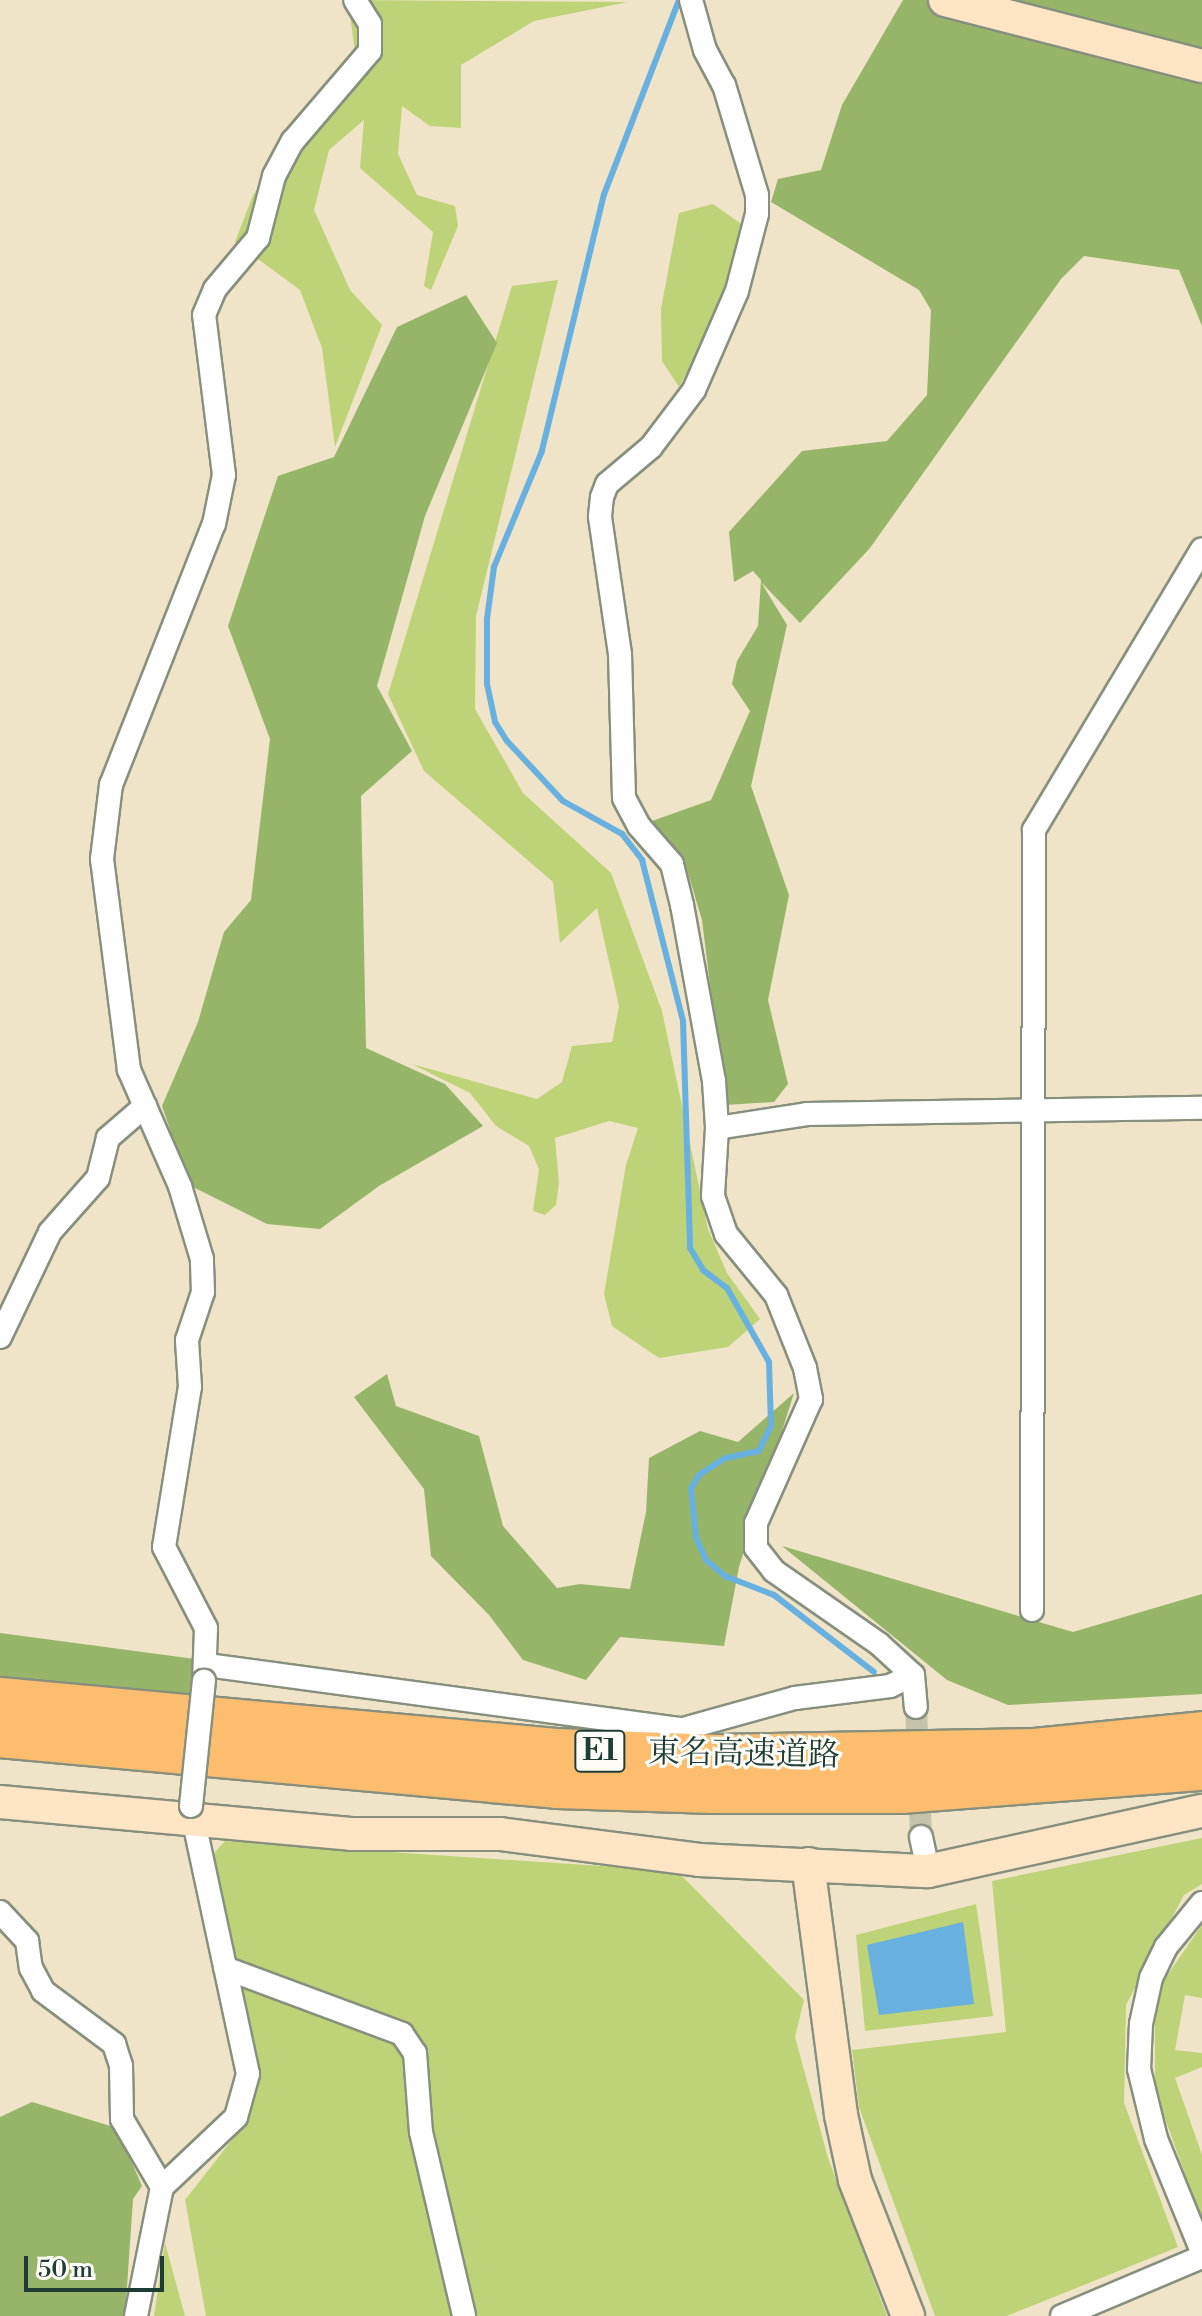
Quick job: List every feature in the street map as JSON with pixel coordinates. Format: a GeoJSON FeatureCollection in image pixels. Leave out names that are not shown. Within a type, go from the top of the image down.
{"type":"FeatureCollection","features":[{"type":"Feature","properties":{"kind":"highway","name":"東名高速道路"},"geometry":{"type":"LineString","coordinates":[[0,1699],[556,1750],[718,1756],[1005,1752],[1202,1733]]}},
{"type":"Feature","properties":{"kind":"highway","name":"東名高速道路"},"geometry":{"type":"LineString","coordinates":[[0,1736],[557,1787],[714,1792],[901,1792],[1202,1769]]}},
{"type":"Feature","properties":{"kind":"street"},"geometry":{"type":"LineString","coordinates":[[136,2316],[162,2187],[236,2117],[245,2096],[248,2074],[190,1812],[206,1673],[206,1628],[164,1547],[190,1387],[187,1340],[203,1292],[202,1259],[180,1186],[129,1070],[105,908],[102,859],[111,785],[214,524],[224,475],[221,429],[204,315],[215,289],[258,238],[274,176],[293,141],[370,51],[370,24],[355,0]]}},
{"type":"Feature","properties":{"kind":"street"},"geometry":{"type":"LineString","coordinates":[[691,0],[705,50],[724,85],[757,195],[757,214],[737,291],[694,390],[651,447],[607,484],[600,517],[620,654],[624,798],[639,826],[672,864],[700,995],[717,1128],[713,1196],[726,1234],[776,1295],[805,1368],[811,1399],[756,1523],[756,1548],[774,1571],[879,1644],[913,1675],[916,1707]]}},
{"type":"Feature","properties":{"kind":"street"},"geometry":{"type":"LineString","coordinates":[[945,0],[1202,66]]}},
{"type":"Feature","properties":{"kind":"street"},"geometry":{"type":"LineString","coordinates":[[1032,1610],[1034,830],[1202,549]]}},
{"type":"Feature","properties":{"kind":"street"},"geometry":{"type":"LineString","coordinates":[[0,1337],[50,1232],[98,1178],[108,1138],[145,1106]]}},
{"type":"Feature","properties":{"kind":"street"},"geometry":{"type":"LineString","coordinates":[[717,1128],[807,1114],[1202,1108]]}},
{"type":"Feature","properties":{"kind":"street"},"geometry":{"type":"LineString","coordinates":[[206,1673],[683,1729],[795,1698],[890,1686],[913,1675]]}},
{"type":"Feature","properties":{"kind":"street"},"geometry":{"type":"LineString","coordinates":[[0,1802],[190,1812],[351,1834],[500,1834],[699,1860],[928,1871],[1202,1811]]}},
{"type":"Feature","properties":{"kind":"street"},"geometry":{"type":"LineString","coordinates":[[921,1837],[928,1871]]}},
{"type":"Feature","properties":{"kind":"street"},"geometry":{"type":"LineString","coordinates":[[808,1864],[841,2115],[855,2180],[908,2316]]}},
{"type":"Feature","properties":{"kind":"street"},"geometry":{"type":"LineString","coordinates":[[1062,2316],[1202,2255],[1156,2139],[1139,2069],[1141,2024],[1151,1978],[1166,1947],[1202,1903]]}},
{"type":"Feature","properties":{"kind":"street"},"geometry":{"type":"LineString","coordinates":[[0,1912],[27,1941],[31,1968],[43,1991],[114,2044],[121,2066],[122,2119],[162,2187]]}},
{"type":"Feature","properties":{"kind":"street"},"geometry":{"type":"LineString","coordinates":[[225,1968],[402,2034],[415,2053],[421,2132],[464,2316]]}},
{"type":"Feature","properties":{"kind":"green space"},"geometry":{"type":"Polygon","coordinates":[[[348,0],[628,2],[534,21],[461,65],[461,128],[430,126],[402,106],[398,154],[417,195],[455,206],[458,226],[431,290],[424,286],[433,232],[360,168],[364,120],[329,150],[314,210],[350,290],[382,325],[335,447],[322,348],[300,290],[235,242],[253,195],[355,52],[348,0]]]}},
{"type":"Feature","properties":{"kind":"green space"},"geometry":{"type":"Polygon","coordinates":[[[903,0],[1202,0],[1202,326],[1179,270],[1084,256],[1061,279],[870,548],[800,623],[761,582],[787,625],[751,786],[789,895],[768,1000],[788,1084],[774,1102],[725,1105],[702,920],[685,863],[652,821],[711,800],[750,711],[732,684],[737,661],[758,626],[761,580],[753,571],[734,582],[729,532],[802,451],[887,441],[927,395],[931,310],[919,290],[771,202],[778,179],[821,170],[842,105],[903,0]]]}},
{"type":"Feature","properties":{"kind":"green space"},"geometry":{"type":"Polygon","coordinates":[[[713,204],[747,228],[732,292],[679,387],[662,361],[661,309],[679,213],[713,204]]]}},
{"type":"Feature","properties":{"kind":"green space"},"geometry":{"type":"Polygon","coordinates":[[[558,280],[476,616],[475,709],[523,793],[611,873],[662,1011],[708,1229],[727,1273],[760,1319],[728,1347],[659,1358],[612,1326],[604,1294],[626,1165],[638,1128],[609,1121],[555,1138],[559,1183],[556,1205],[545,1215],[533,1211],[539,1169],[529,1146],[496,1126],[470,1093],[412,1064],[537,1099],[562,1082],[572,1046],[612,1042],[619,1006],[597,908],[560,943],[553,882],[424,771],[388,694],[512,286],[558,280]]]}},
{"type":"Feature","properties":{"kind":"green space"},"geometry":{"type":"Polygon","coordinates":[[[466,295],[497,343],[425,516],[377,686],[412,751],[361,796],[366,1048],[445,1084],[483,1126],[379,1186],[320,1229],[267,1224],[189,1185],[162,1106],[198,1022],[224,932],[251,900],[270,739],[228,626],[278,476],[334,457],[397,327],[466,295]]]}},
{"type":"Feature","properties":{"kind":"green space"},"geometry":{"type":"Polygon","coordinates":[[[387,1374],[396,1406],[479,1436],[503,1526],[557,1588],[580,1584],[630,1589],[646,1512],[649,1458],[700,1431],[738,1442],[794,1393],[739,1567],[724,1646],[620,1637],[586,1680],[523,1660],[489,1615],[431,1556],[424,1489],[354,1397],[387,1374]]]}},
{"type":"Feature","properties":{"kind":"green space"},"geometry":{"type":"Polygon","coordinates":[[[782,1546],[1073,1632],[1202,1594],[1202,1694],[1008,1705],[947,1680],[782,1546]]]}},
{"type":"Feature","properties":{"kind":"green space"},"geometry":{"type":"Polygon","coordinates":[[[0,1633],[195,1659],[195,1694],[0,1686],[0,1633]]]}},
{"type":"Feature","properties":{"kind":"green space"},"geometry":{"type":"Polygon","coordinates":[[[1202,1838],[1202,1884],[1184,1895],[1126,2005],[1124,2103],[1178,2247],[1007,2316],[935,2316],[859,2107],[852,2050],[1006,2032],[992,1881],[1202,1838]]]}},
{"type":"Feature","properties":{"kind":"green space"},"geometry":{"type":"Polygon","coordinates":[[[225,1841],[677,1871],[804,2000],[795,2037],[828,2158],[887,2316],[206,2316],[185,2200],[249,2118],[256,2080],[214,1853],[225,1841]]]}},
{"type":"Feature","properties":{"kind":"green space"},"geometry":{"type":"Polygon","coordinates":[[[976,1904],[993,2016],[865,2031],[856,1935],[976,1904]]]}},
{"type":"Feature","properties":{"kind":"green space"},"geometry":{"type":"Polygon","coordinates":[[[1202,1925],[1202,1998],[1185,1995],[1175,2050],[1202,2053],[1202,2067],[1175,2078],[1202,2155],[1202,2221],[1155,2091],[1155,1993],[1202,1925]]]}},
{"type":"Feature","properties":{"kind":"green space"},"geometry":{"type":"Polygon","coordinates":[[[32,2102],[117,2128],[142,2186],[133,2199],[125,2316],[0,2316],[0,2117],[32,2102]]]}},
{"type":"Feature","properties":{"kind":"green space"},"geometry":{"type":"Polygon","coordinates":[[[165,2243],[185,2316],[154,2316],[165,2243]]]}},
{"type":"Feature","properties":{"kind":"water"},"geometry":{"type":"Polygon","coordinates":[[[963,1922],[974,2004],[879,2015],[867,1945],[963,1922]]]}},
{"type":"Feature","properties":{"kind":"waterway"},"geometry":{"type":"LineString","coordinates":[[679,0],[604,194],[542,451],[494,567],[487,619],[487,684],[495,722],[507,741],[563,801],[622,834],[642,860],[683,1021],[690,1248],[703,1270],[727,1288],[769,1362],[771,1426],[759,1451],[725,1458],[699,1475],[691,1489],[696,1537],[706,1560],[725,1576],[774,1595],[874,1672]]}},
{"type":"Feature","properties":{"kind":"tunnel"},"geometry":{"type":"LineString","coordinates":[[916,1707],[921,1837]]}}]}
